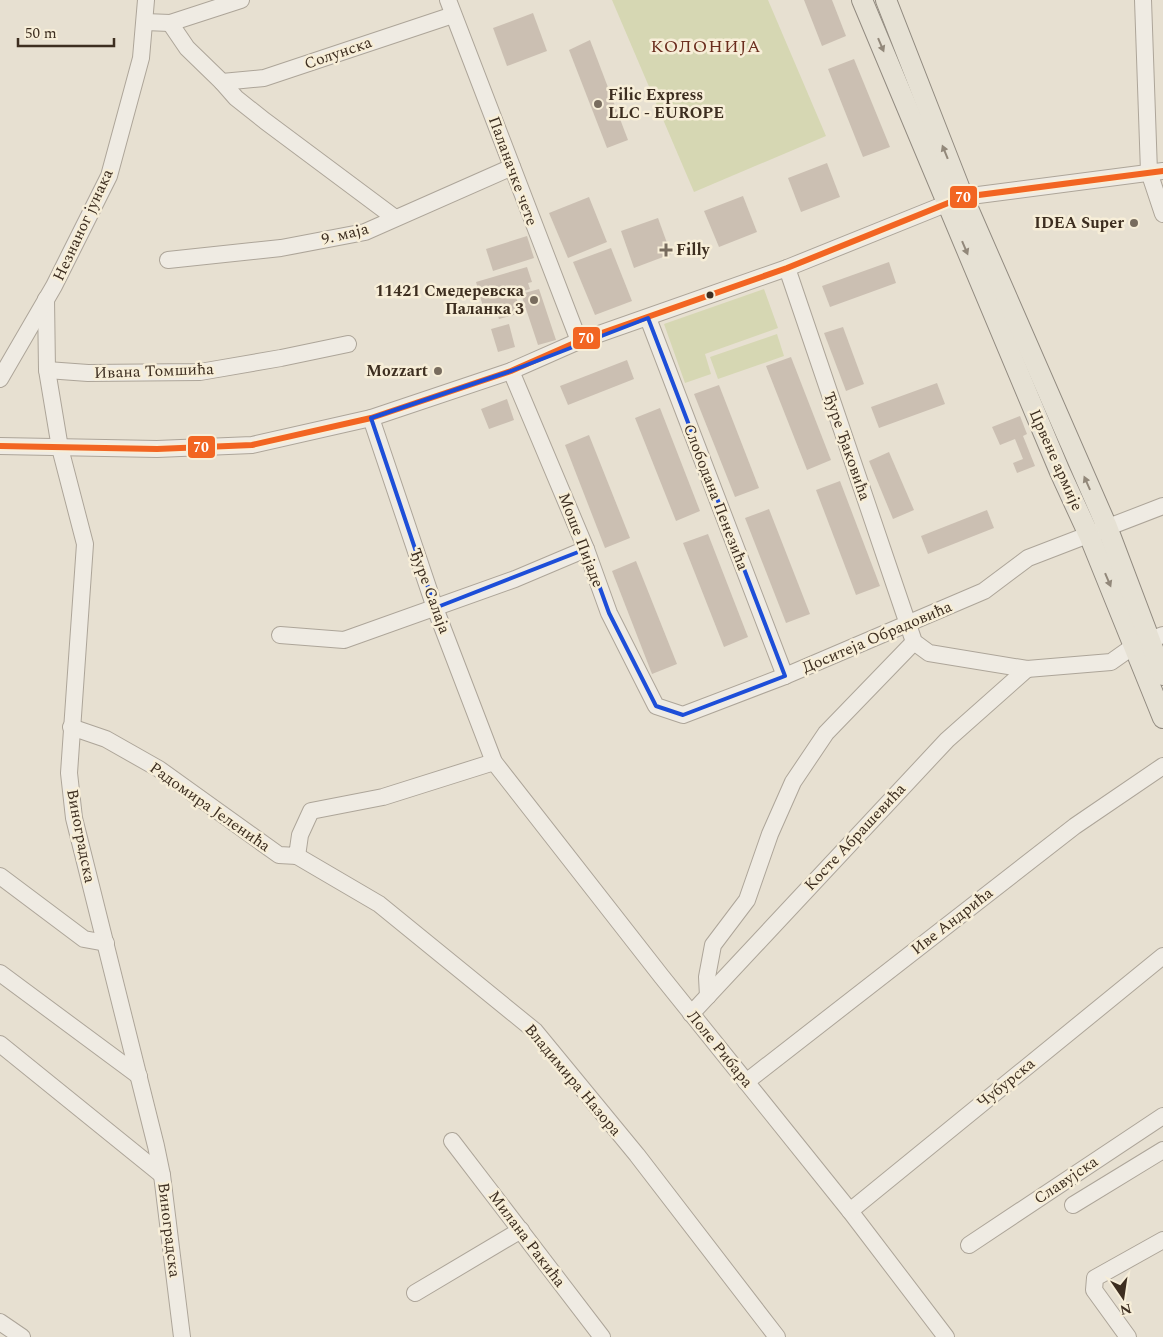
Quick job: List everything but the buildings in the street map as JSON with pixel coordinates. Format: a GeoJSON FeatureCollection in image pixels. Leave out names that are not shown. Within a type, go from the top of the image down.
{"type":"FeatureCollection","features":[{"type":"Feature","properties":{"kind":"main road"},"geometry":{"type":"LineString","coordinates":[[862,0],[955,200]]}},
{"type":"Feature","properties":{"kind":"main road"},"geometry":{"type":"LineString","coordinates":[[886,0],[955,200]]}},
{"type":"Feature","properties":{"kind":"main road","name":"Црвене армије"},"geometry":{"type":"LineString","coordinates":[[955,200],[1056,463],[1098,531],[1163,675]]}},
{"type":"Feature","properties":{"kind":"main road","name":"Црвене армије"},"geometry":{"type":"LineString","coordinates":[[1148,641],[1163,718]]}},
{"type":"Feature","properties":{"kind":"street","name":"Незнаног јунака"},"geometry":{"type":"LineString","coordinates":[[0,379],[46,299],[109,176],[142,58],[146,0]]}},
{"type":"Feature","properties":{"kind":"street"},"geometry":{"type":"LineString","coordinates":[[1143,0],[1156,172],[1163,214]]}},
{"type":"Feature","properties":{"kind":"street"},"geometry":{"type":"LineString","coordinates":[[145,22],[170,23],[233,1]]}},
{"type":"Feature","properties":{"kind":"street","name":"Солунска"},"geometry":{"type":"LineString","coordinates":[[222,82],[264,78],[451,7]]}},
{"type":"Feature","properties":{"kind":"street","name":"Паланачке чете"},"geometry":{"type":"LineString","coordinates":[[451,7],[579,341]]}},
{"type":"Feature","properties":{"kind":"street"},"geometry":{"type":"LineString","coordinates":[[170,23],[187,48],[236,98],[395,218]]}},
{"type":"Feature","properties":{"kind":"street","name":"9. маја"},"geometry":{"type":"LineString","coordinates":[[168,260],[272,249],[365,232],[512,168]]}},
{"type":"Feature","properties":{"kind":"street"},"geometry":{"type":"LineString","coordinates":[[0,446],[156,449],[252,445],[370,418],[511,371],[579,341],[787,268],[955,200],[1156,172]]}},
{"type":"Feature","properties":{"kind":"street","name":"Ђуре Ђаковића"},"geometry":{"type":"LineString","coordinates":[[787,268],[907,624]]}},
{"type":"Feature","properties":{"kind":"street","name":"Виноградска"},"geometry":{"type":"LineString","coordinates":[[46,299],[47,370],[60,448],[84,544],[69,773],[74,818],[162,1175],[182,1337]]}},
{"type":"Feature","properties":{"kind":"street","name":"Слободана Пенезића"},"geometry":{"type":"LineString","coordinates":[[648,318],[785,676]]}},
{"type":"Feature","properties":{"kind":"street","name":"Ивана Томшића"},"geometry":{"type":"LineString","coordinates":[[47,370],[88,373],[200,372],[348,344]]}},
{"type":"Feature","properties":{"kind":"street","name":"Моше Пијаде"},"geometry":{"type":"LineString","coordinates":[[511,371],[586,549],[609,613],[656,706]]}},
{"type":"Feature","properties":{"kind":"street","name":"Ђуре Салаја"},"geometry":{"type":"LineString","coordinates":[[370,418],[435,608],[494,762]]}},
{"type":"Feature","properties":{"kind":"street","name":"Доситеја Обрадовића"},"geometry":{"type":"LineString","coordinates":[[656,706],[684,715],[785,676],[984,591],[1028,558],[1163,506]]}},
{"type":"Feature","properties":{"kind":"street"},"geometry":{"type":"LineString","coordinates":[[280,636],[344,640],[435,608],[586,549]]}},
{"type":"Feature","properties":{"kind":"street"},"geometry":{"type":"LineString","coordinates":[[907,624],[914,642],[928,653],[1027,669],[1111,662],[1148,641]]}},
{"type":"Feature","properties":{"kind":"street","name":"Доситеја Обрадовића"},"geometry":{"type":"LineString","coordinates":[[708,996],[707,977],[713,945],[747,900],[770,834],[793,782],[826,733],[914,642]]}},
{"type":"Feature","properties":{"kind":"street","name":"Косте Абрашевића"},"geometry":{"type":"LineString","coordinates":[[691,1014],[947,740],[1027,669]]}},
{"type":"Feature","properties":{"kind":"street","name":"Радомира Јеленића"},"geometry":{"type":"LineString","coordinates":[[71,727],[106,739],[159,769],[279,855],[297,856]]}},
{"type":"Feature","properties":{"kind":"street"},"geometry":{"type":"LineString","coordinates":[[297,856],[300,835],[311,811],[383,797],[494,762]]}},
{"type":"Feature","properties":{"kind":"street","name":"Лоле Рибара"},"geometry":{"type":"LineString","coordinates":[[494,762],[691,1014],[850,1211],[946,1337]]}},
{"type":"Feature","properties":{"kind":"street","name":"Иве Андрића"},"geometry":{"type":"LineString","coordinates":[[746,1082],[1075,826],[1163,766]]}},
{"type":"Feature","properties":{"kind":"street","name":"Владимира Назора"},"geometry":{"type":"LineString","coordinates":[[297,856],[379,904],[535,1031],[637,1155],[777,1337]]}},
{"type":"Feature","properties":{"kind":"street"},"geometry":{"type":"LineString","coordinates":[[0,876],[84,939],[106,942]]}},
{"type":"Feature","properties":{"kind":"street","name":"Чубурска"},"geometry":{"type":"LineString","coordinates":[[850,1211],[1163,956]]}},
{"type":"Feature","properties":{"kind":"street"},"geometry":{"type":"LineString","coordinates":[[0,972],[139,1076]]}},
{"type":"Feature","properties":{"kind":"street"},"geometry":{"type":"LineString","coordinates":[[0,1044],[162,1175]]}},
{"type":"Feature","properties":{"kind":"street","name":"Славујска"},"geometry":{"type":"LineString","coordinates":[[969,1245],[1163,1116]]}},
{"type":"Feature","properties":{"kind":"street","name":"Милана Ракића"},"geometry":{"type":"LineString","coordinates":[[452,1141],[602,1337]]}},
{"type":"Feature","properties":{"kind":"street"},"geometry":{"type":"LineString","coordinates":[[1073,1205],[1163,1150]]}},
{"type":"Feature","properties":{"kind":"street"},"geometry":{"type":"LineString","coordinates":[[415,1293],[521,1230]]}},
{"type":"Feature","properties":{"kind":"street"},"geometry":{"type":"LineString","coordinates":[[1128,1337],[1094,1290],[1096,1278],[1163,1240]]}},
{"type":"Feature","properties":{"kind":"street"},"geometry":{"type":"LineString","coordinates":[[0,1322],[22,1337]]}},
{"type":"Feature","properties":{"kind":"highlighted area"},"geometry":{"type":"Polygon","coordinates":[[[648,318],[785,676],[683,715],[656,706],[609,613],[586,549],[435,608],[371,418],[511,371],[648,318]]]}},
{"type":"Feature","properties":{"kind":"green space"},"geometry":{"type":"Polygon","coordinates":[[[612,0],[768,0],[826,136],[694,192],[612,0]]]}},
{"type":"Feature","properties":{"kind":"green space"},"geometry":{"type":"Polygon","coordinates":[[[764,289],[778,328],[705,354],[711,374],[685,383],[664,324],[764,289]]]}},
{"type":"Feature","properties":{"kind":"green space"},"geometry":{"type":"Polygon","coordinates":[[[777,334],[784,356],[718,379],[710,357],[777,334]]]}},
{"type":"Feature","properties":{"kind":"transit line","name":"70"},"geometry":{"type":"LineString","coordinates":[[0,446],[157,449],[252,445],[371,418],[511,371],[579,341],[787,268],[963,197],[1163,171]]}},
{"type":"Feature","properties":{"kind":"place","name":"Filic Express LLC - EUROPE"},"geometry":{"type":"Point","coordinates":[598,104]}},
{"type":"Feature","properties":{"kind":"place","name":"IDEA Super"},"geometry":{"type":"Point","coordinates":[1134,223]}},
{"type":"Feature","properties":{"kind":"place","name":"Filly"},"geometry":{"type":"Point","coordinates":[666,250]}},
{"type":"Feature","properties":{"kind":"place","name":"11421 Смедеревска Паланка 3"},"geometry":{"type":"Point","coordinates":[534,300]}},
{"type":"Feature","properties":{"kind":"place","name":"Mozzart"},"geometry":{"type":"Point","coordinates":[438,371]}},
{"type":"Feature","properties":{"kind":"district","name":"КОЛОНИЈА"},"geometry":{"type":"Point","coordinates":[706,46]}}]}
